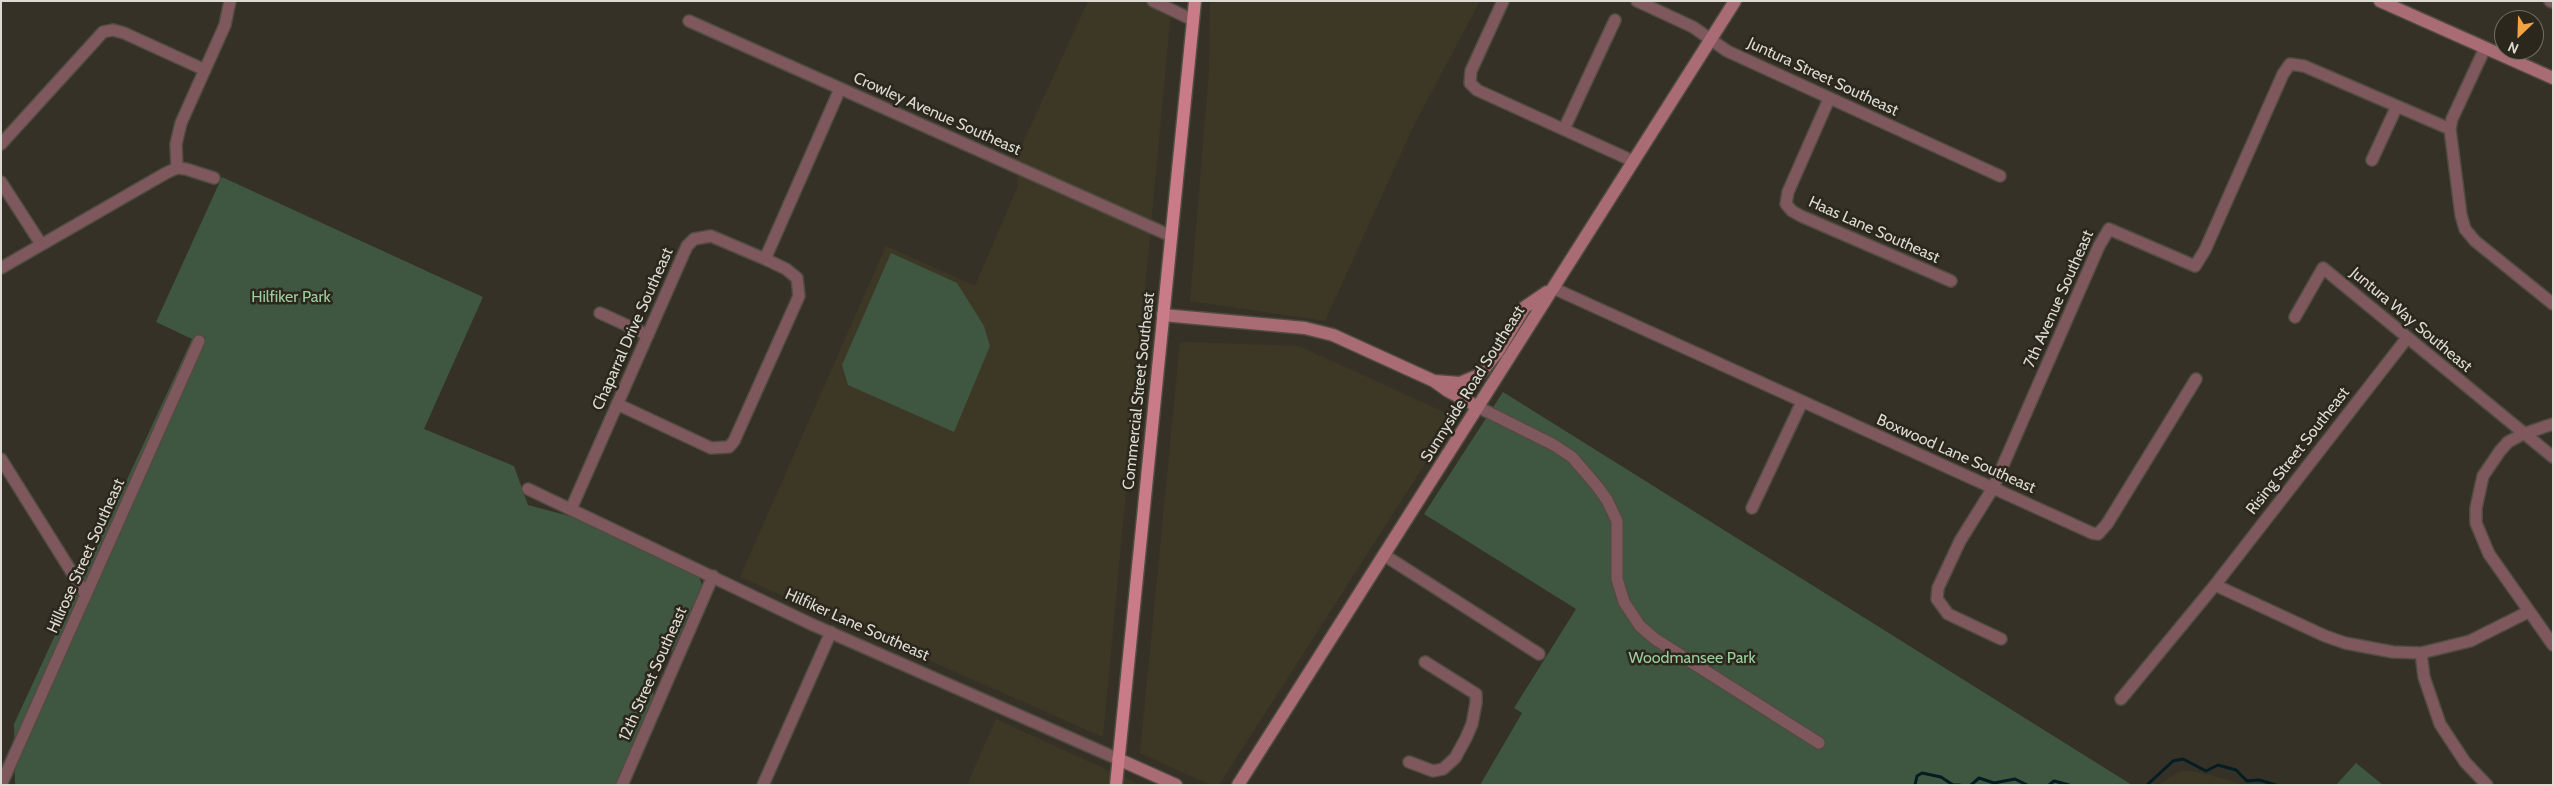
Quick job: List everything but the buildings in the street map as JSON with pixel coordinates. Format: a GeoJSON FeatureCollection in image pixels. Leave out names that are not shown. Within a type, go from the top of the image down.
{"type":"FeatureCollection","features":[{"type":"Feature","properties":{"kind":"main road","name":"Commercial Street Southeast"},"geometry":{"type":"LineString","coordinates":[[1116,785],[1195,1]]}},
{"type":"Feature","properties":{"kind":"main road","name":"Sunnyside Road Southeast"},"geometry":{"type":"LineString","coordinates":[[1238,785],[1734,1]]}},
{"type":"Feature","properties":{"kind":"main road"},"geometry":{"type":"LineString","coordinates":[[2380,1],[2553,78]]}},
{"type":"Feature","properties":{"kind":"main road"},"geometry":{"type":"LineString","coordinates":[[1434,381],[1460,382],[1479,375],[1497,353],[1525,307],[1552,288]]}},
{"type":"Feature","properties":{"kind":"main road"},"geometry":{"type":"LineString","coordinates":[[1163,315],[1323,332],[1434,381],[1478,407]]}},
{"type":"Feature","properties":{"kind":"main road","name":"Hilfiker Lane Southeast"},"geometry":{"type":"LineString","coordinates":[[1118,759],[1176,785]]}},
{"type":"Feature","properties":{"kind":"street"},"geometry":{"type":"LineString","coordinates":[[177,168],[177,135],[225,25],[230,1]]}},
{"type":"Feature","properties":{"kind":"street"},"geometry":{"type":"LineString","coordinates":[[1153,1],[1194,20]]}},
{"type":"Feature","properties":{"kind":"street"},"geometry":{"type":"LineString","coordinates":[[1503,1],[1471,71],[1470,83],[1477,90],[1633,160]]}},
{"type":"Feature","properties":{"kind":"street","name":"Juntura Street Southeast"},"geometry":{"type":"LineString","coordinates":[[1637,1],[1693,27],[1727,51],[1828,99],[2000,176]]}},
{"type":"Feature","properties":{"kind":"street"},"geometry":{"type":"LineString","coordinates":[[1564,129],[1615,20]]}},
{"type":"Feature","properties":{"kind":"street","name":"Crowley Avenue Southeast"},"geometry":{"type":"LineString","coordinates":[[689,21],[1171,236]]}},
{"type":"Feature","properties":{"kind":"street"},"geometry":{"type":"LineString","coordinates":[[1,144],[103,32],[113,30],[124,33],[205,70]]}},
{"type":"Feature","properties":{"kind":"street"},"geometry":{"type":"LineString","coordinates":[[2485,48],[2452,119],[2450,129],[2465,229],[2475,241],[2553,304]]}},
{"type":"Feature","properties":{"kind":"street","name":"7th Avenue Southeast"},"geometry":{"type":"LineString","coordinates":[[2001,639],[1948,614],[1937,599],[1938,588],[1960,541],[1993,488],[2095,254],[2109,229],[2181,262],[2195,266],[2283,74],[2290,64],[2304,66],[2397,106]]}},
{"type":"Feature","properties":{"kind":"street"},"geometry":{"type":"LineString","coordinates":[[617,404],[711,448],[729,447],[734,441],[799,296],[798,278],[786,269],[764,259],[840,89]]}},
{"type":"Feature","properties":{"kind":"street","name":"Haas Lane Southeast"},"geometry":{"type":"LineString","coordinates":[[1828,99],[1788,192],[1786,204],[1792,212],[1951,281]]}},
{"type":"Feature","properties":{"kind":"street"},"geometry":{"type":"LineString","coordinates":[[2372,160],[2397,106],[2450,129]]}},
{"type":"Feature","properties":{"kind":"street"},"geometry":{"type":"LineString","coordinates":[[1,268],[154,178],[177,168],[214,178]]}},
{"type":"Feature","properties":{"kind":"street"},"geometry":{"type":"LineString","coordinates":[[1,182],[40,244]]}},
{"type":"Feature","properties":{"kind":"street","name":"Chaparral Drive Southeast"},"geometry":{"type":"LineString","coordinates":[[571,509],[687,246],[694,239],[711,236],[764,259]]}},
{"type":"Feature","properties":{"kind":"street","name":"Juntura Way Southeast"},"geometry":{"type":"LineString","coordinates":[[2295,317],[2323,268],[2553,457]]}},
{"type":"Feature","properties":{"kind":"street","name":"Boxwood Lane Southeast"},"geometry":{"type":"LineString","coordinates":[[1552,288],[2092,534],[2098,534],[2106,524],[2196,379]]}},
{"type":"Feature","properties":{"kind":"street"},"geometry":{"type":"LineString","coordinates":[[600,313],[648,335]]}},
{"type":"Feature","properties":{"kind":"street","name":"Rising Street Southeast"},"geometry":{"type":"LineString","coordinates":[[2122,699],[2215,585],[2407,338]]}},
{"type":"Feature","properties":{"kind":"street","name":"Hillrose Street Southeast"},"geometry":{"type":"LineString","coordinates":[[1,784],[199,341]]}},
{"type":"Feature","properties":{"kind":"street"},"geometry":{"type":"LineString","coordinates":[[1752,508],[1802,402]]}},
{"type":"Feature","properties":{"kind":"street"},"geometry":{"type":"LineString","coordinates":[[1478,407],[1554,445],[1577,462],[1597,486],[1607,500],[1617,521],[1616,570],[1624,602],[1644,630],[1655,639],[1819,743]]}},
{"type":"Feature","properties":{"kind":"street"},"geometry":{"type":"LineString","coordinates":[[2553,424],[2523,434],[2508,442],[2490,463],[2478,491],[2476,523],[2489,554],[2553,646]]}},
{"type":"Feature","properties":{"kind":"street"},"geometry":{"type":"LineString","coordinates":[[1,459],[86,594]]}},
{"type":"Feature","properties":{"kind":"street","name":"Hilfiker Lane Southeast"},"geometry":{"type":"LineString","coordinates":[[528,488],[831,632],[1118,759]]}},
{"type":"Feature","properties":{"kind":"street"},"geometry":{"type":"LineString","coordinates":[[1384,555],[1539,654]]}},
{"type":"Feature","properties":{"kind":"street","name":"12th Street Southeast"},"geometry":{"type":"LineString","coordinates":[[622,785],[713,576]]}},
{"type":"Feature","properties":{"kind":"street"},"geometry":{"type":"LineString","coordinates":[[2215,585],[2295,624],[2345,643],[2393,652],[2421,653],[2470,640],[2528,612]]}},
{"type":"Feature","properties":{"kind":"street"},"geometry":{"type":"LineString","coordinates":[[763,785],[831,632]]}},
{"type":"Feature","properties":{"kind":"street"},"geometry":{"type":"LineString","coordinates":[[2421,653],[2424,677],[2440,724],[2465,762],[2487,785]]}},
{"type":"Feature","properties":{"kind":"street"},"geometry":{"type":"LineString","coordinates":[[1409,762],[1433,770],[1443,769],[1455,758],[1466,738],[1472,724],[1476,703],[1476,694],[1425,662]]}},
{"type":"Feature","properties":{"kind":"shaded area"},"geometry":{"type":"Polygon","coordinates":[[[1088,1],[1172,1],[1103,737],[740,577],[886,246],[975,286],[1018,186],[1016,158],[1088,1]]]}},
{"type":"Feature","properties":{"kind":"shaded area"},"geometry":{"type":"Polygon","coordinates":[[[1210,1],[1480,1],[1414,125],[1325,321],[1190,301],[1209,71],[1210,1]]]}},
{"type":"Feature","properties":{"kind":"shaded area"},"geometry":{"type":"Polygon","coordinates":[[[1180,342],[1299,346],[1455,417],[1219,785],[1211,785],[1140,753],[1180,342]]]}},
{"type":"Feature","properties":{"kind":"shaded area"},"geometry":{"type":"Polygon","coordinates":[[[996,719],[1140,785],[967,785],[996,719]]]}},
{"type":"Feature","properties":{"kind":"shaded area"},"geometry":{"type":"Polygon","coordinates":[[[2192,771],[2242,785],[2159,785],[2178,772],[2192,771]]]}},
{"type":"Feature","properties":{"kind":"green space","name":"Hilfiker Park"},"geometry":{"type":"Polygon","coordinates":[[[222,177],[483,297],[424,429],[514,466],[528,505],[577,518],[698,574],[702,585],[673,650],[651,669],[656,721],[628,785],[15,785],[14,724],[192,339],[156,322],[222,177]]]}},
{"type":"Feature","properties":{"kind":"green space"},"geometry":{"type":"Polygon","coordinates":[[[891,253],[957,283],[984,326],[990,346],[954,432],[848,385],[842,365],[891,253]]]}},
{"type":"Feature","properties":{"kind":"green space","name":"Woodmansee Park"},"geometry":{"type":"Polygon","coordinates":[[[1503,392],[2132,785],[1480,785],[1522,713],[1514,708],[1576,609],[1424,514],[1503,392]]]}},
{"type":"Feature","properties":{"kind":"green space"},"geometry":{"type":"Polygon","coordinates":[[[2356,763],[2383,785],[2336,785],[2356,763]]]}},
{"type":"Feature","properties":{"kind":"waterway"},"geometry":{"type":"LineString","coordinates":[[2147,785],[2173,761],[2183,759],[2206,771],[2218,765],[2236,770],[2247,781],[2259,780],[2276,785]]}},
{"type":"Feature","properties":{"kind":"waterway"},"geometry":{"type":"LineString","coordinates":[[1915,785],[1917,776],[1922,773],[1941,777],[1953,785],[1960,785]]}},
{"type":"Feature","properties":{"kind":"waterway"},"geometry":{"type":"LineString","coordinates":[[1971,785],[1979,778],[1994,783],[2015,779],[2027,785]]}},
{"type":"Feature","properties":{"kind":"waterway"},"geometry":{"type":"LineString","coordinates":[[2049,785],[2054,781],[2069,785]]}}]}
